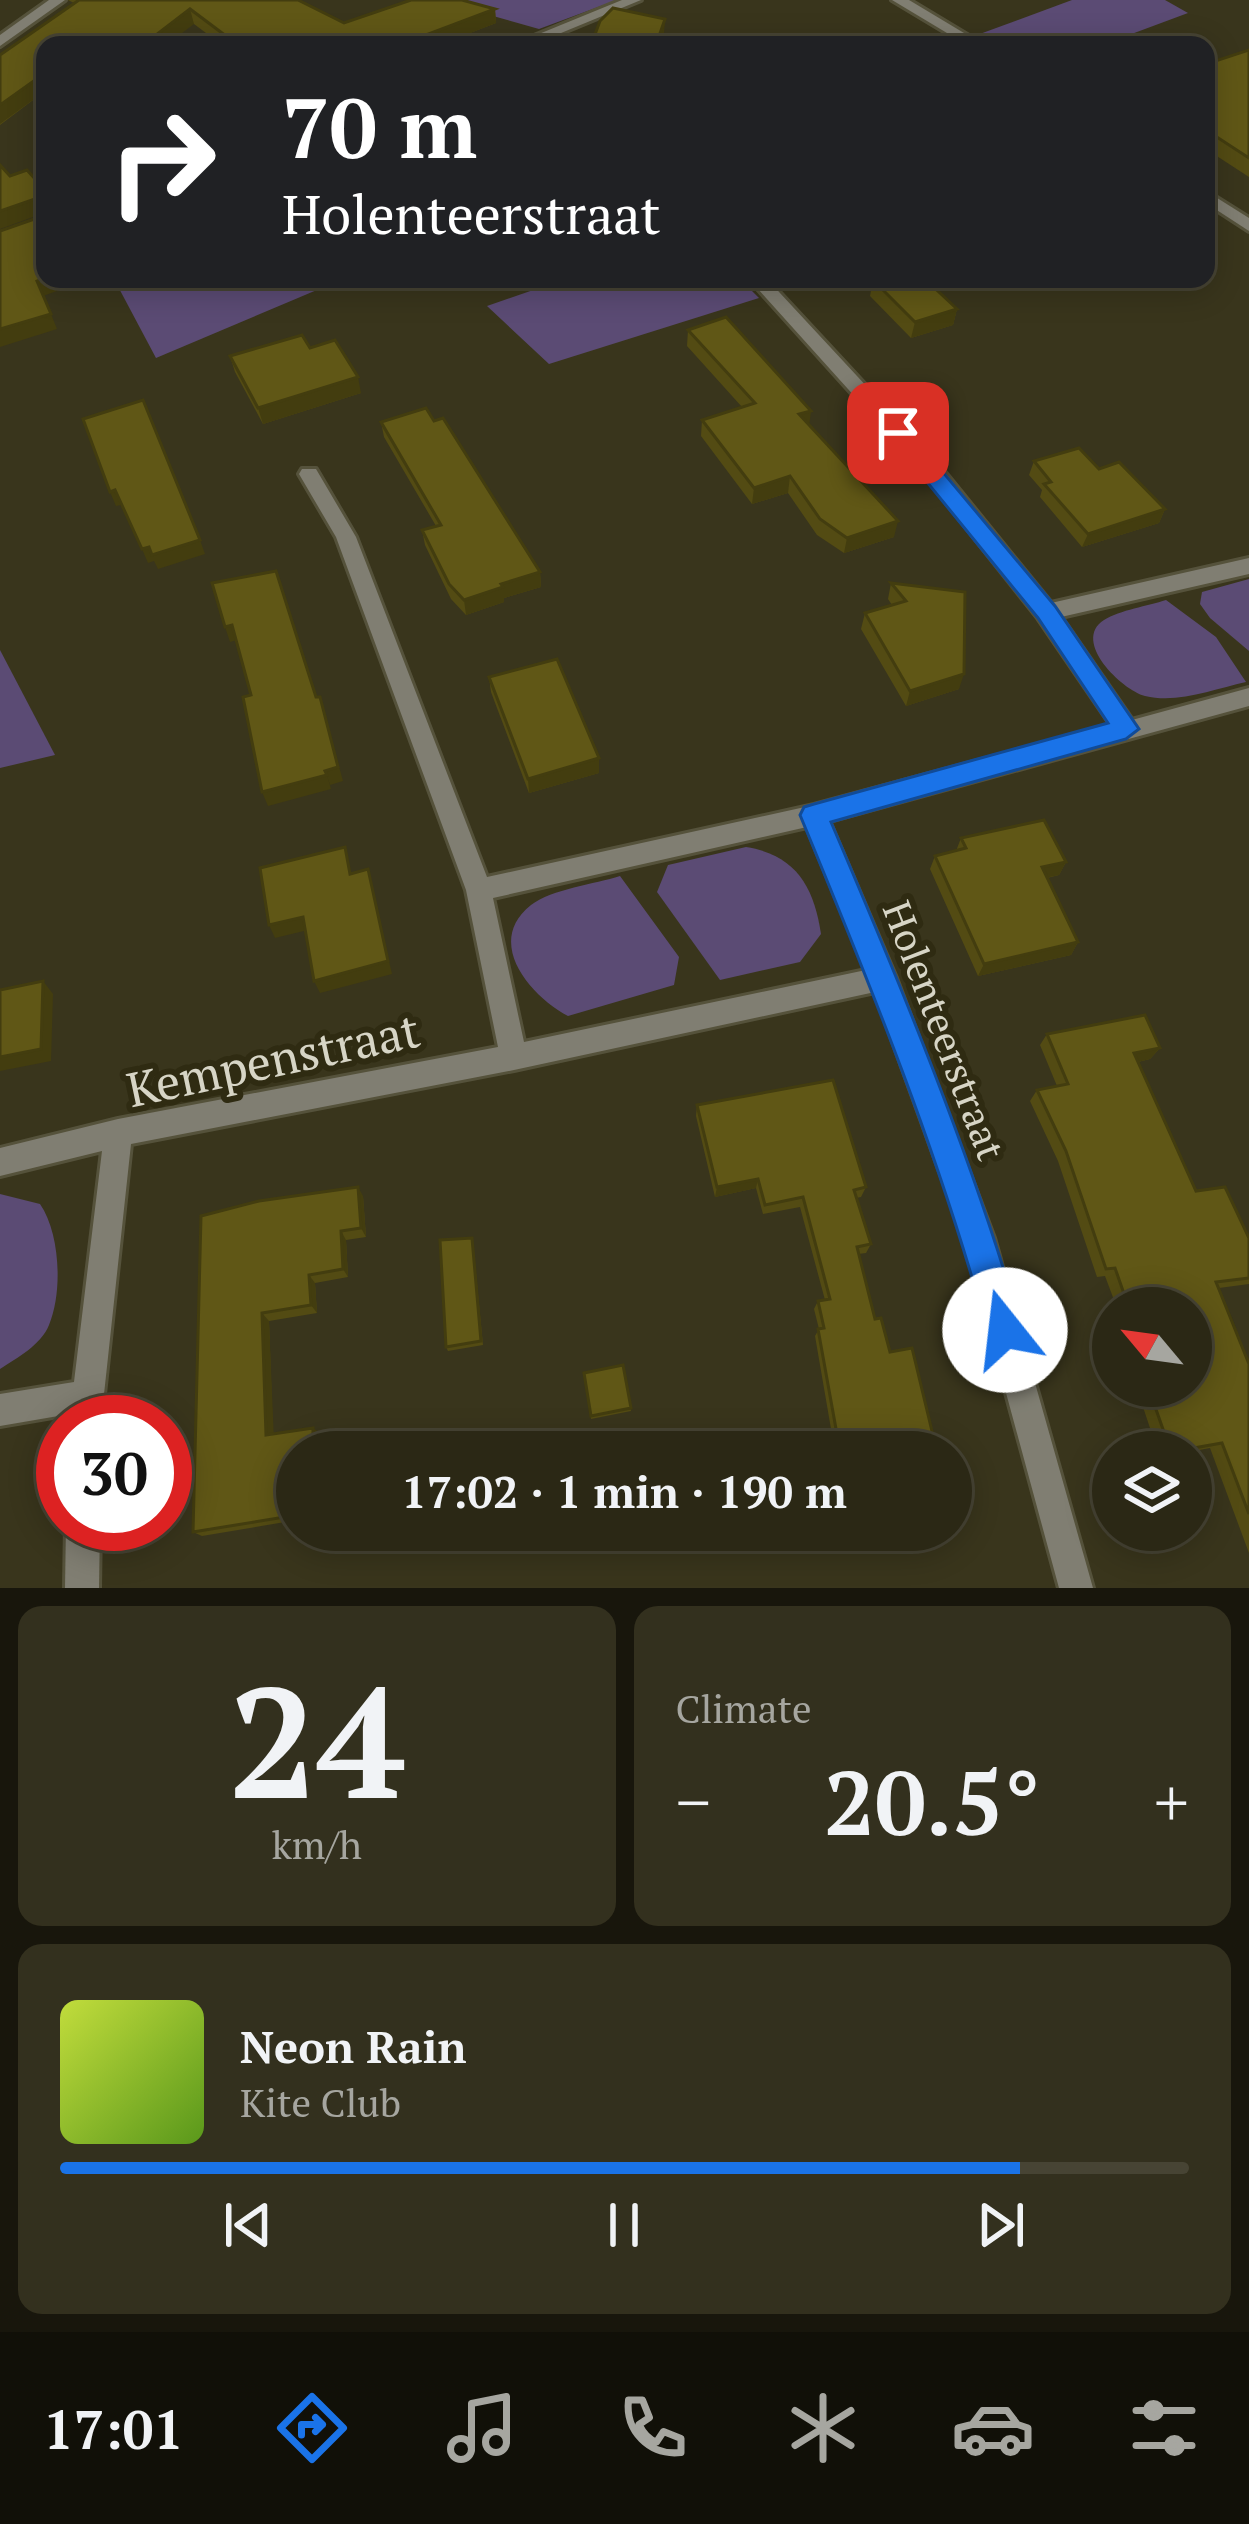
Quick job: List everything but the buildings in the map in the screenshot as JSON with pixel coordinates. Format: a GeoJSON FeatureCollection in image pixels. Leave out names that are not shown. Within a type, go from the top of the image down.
{"type":"FeatureCollection","features":[{"type":"Feature","properties":{"kind":"street"},"geometry":{"type":"LineString","coordinates":[[0,42],[58,0]]}},
{"type":"Feature","properties":{"kind":"street"},"geometry":{"type":"LineString","coordinates":[[542,36],[634,0]]}},
{"type":"Feature","properties":{"kind":"street"},"geometry":{"type":"LineString","coordinates":[[899,0],[961,36]]}},
{"type":"Feature","properties":{"kind":"street"},"geometry":{"type":"LineString","coordinates":[[1215,202],[1249,226]]}},
{"type":"Feature","properties":{"kind":"street"},"geometry":{"type":"LineString","coordinates":[[766,288],[927,464],[1046,612],[1126,729]]}},
{"type":"Feature","properties":{"kind":"street"},"geometry":{"type":"LineString","coordinates":[[309,474],[346,537],[479,890],[514,1057]]}},
{"type":"Feature","properties":{"kind":"street"},"geometry":{"type":"LineString","coordinates":[[1046,612],[1249,566]]}},
{"type":"Feature","properties":{"kind":"street"},"geometry":{"type":"LineString","coordinates":[[479,890],[814,815],[1249,697]]}},
{"type":"Feature","properties":{"kind":"street","name":"Holenteerstraat"},"geometry":{"type":"LineString","coordinates":[[814,815],[883,979],[979,1238],[1076,1588]]}},
{"type":"Feature","properties":{"kind":"street","name":"Kempenstraat"},"geometry":{"type":"LineString","coordinates":[[87,1395],[118,1133],[514,1057],[883,979]]}},
{"type":"Feature","properties":{"kind":"street"},"geometry":{"type":"LineString","coordinates":[[0,1162],[118,1133]]}},
{"type":"Feature","properties":{"kind":"street"},"geometry":{"type":"LineString","coordinates":[[0,1410],[36,1410]]}},
{"type":"Feature","properties":{"kind":"street"},"geometry":{"type":"LineString","coordinates":[[82,1588],[83,1551]]}},
{"type":"Feature","properties":{"kind":"shaded area"},"geometry":{"type":"Polygon","coordinates":[[[436,0],[617,0],[539,29],[436,0]]]}},
{"type":"Feature","properties":{"kind":"shaded area"},"geometry":{"type":"Polygon","coordinates":[[[1072,0],[1165,0],[1188,13],[1126,36],[977,35],[1072,0]]]}},
{"type":"Feature","properties":{"kind":"shaded area"},"geometry":{"type":"Polygon","coordinates":[[[119,288],[322,288],[156,358],[119,288]]]}},
{"type":"Feature","properties":{"kind":"shaded area"},"geometry":{"type":"Polygon","coordinates":[[[539,288],[749,288],[759,298],[549,364],[487,306],[539,288]]]}},
{"type":"Feature","properties":{"kind":"shaded area"},"geometry":{"type":"Polygon","coordinates":[[[1249,579],[1249,651],[1200,604],[1202,592],[1249,579]]]}},
{"type":"Feature","properties":{"kind":"shaded area"},"geometry":{"type":"Polygon","coordinates":[[[1166,600],[1216,637],[1246,682],[1196,695],[1158,698],[1135,692],[1113,675],[1096,652],[1095,629],[1111,617],[1166,600]]]}},
{"type":"Feature","properties":{"kind":"shaded area"},"geometry":{"type":"Polygon","coordinates":[[[0,650],[55,755],[0,768],[0,650]]]}},
{"type":"Feature","properties":{"kind":"shaded area"},"geometry":{"type":"Polygon","coordinates":[[[746,847],[778,857],[800,876],[821,934],[800,962],[720,980],[657,892],[668,865],[746,847]]]}},
{"type":"Feature","properties":{"kind":"shaded area"},"geometry":{"type":"Polygon","coordinates":[[[620,876],[679,957],[674,985],[568,1016],[527,982],[512,951],[512,935],[518,920],[540,899],[620,876]]]}},
{"type":"Feature","properties":{"kind":"shaded area"},"geometry":{"type":"Polygon","coordinates":[[[0,1194],[40,1204],[52,1230],[58,1279],[45,1332],[0,1369],[0,1194]]]}},
{"type":"Feature","properties":{"kind":"route"},"geometry":{"type":"LineString","coordinates":[[898,433],[1046,612],[1126,729],[814,815],[883,979],[979,1238],[1005,1330]]}}]}
